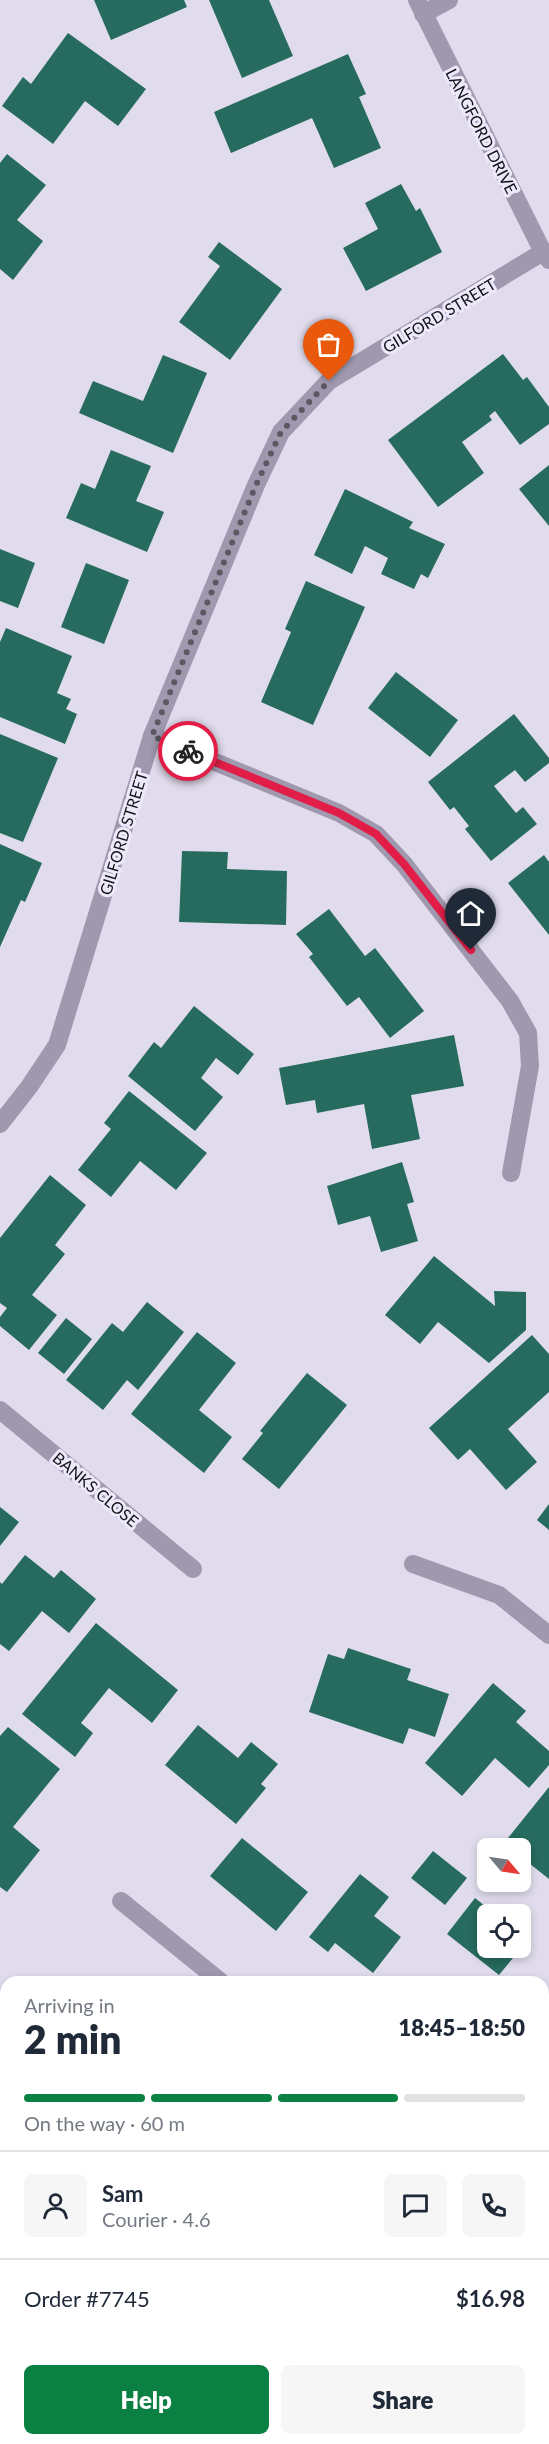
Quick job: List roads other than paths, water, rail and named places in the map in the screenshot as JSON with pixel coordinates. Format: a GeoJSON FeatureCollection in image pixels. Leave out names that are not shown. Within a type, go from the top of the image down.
{"type":"FeatureCollection","features":[{"type":"Feature","properties":{"kind":"street"},"geometry":{"type":"LineString","coordinates":[[420,7],[449,0]]}},
{"type":"Feature","properties":{"kind":"street","name":"LANGFORD DRIVE"},"geometry":{"type":"LineString","coordinates":[[420,7],[546,256]]}},
{"type":"Feature","properties":{"kind":"street","name":"GILFORD STREET"},"geometry":{"type":"LineString","coordinates":[[0,1124],[29,1088],[57,1046],[152,736],[256,485],[281,432],[329,381],[546,256]]}},
{"type":"Feature","properties":{"kind":"street"},"geometry":{"type":"LineString","coordinates":[[152,736],[339,813],[376,834],[404,864],[510,1001],[528,1033],[530,1066],[511,1173]]}},
{"type":"Feature","properties":{"kind":"street","name":"BANKS CLOSE"},"geometry":{"type":"LineString","coordinates":[[0,1410],[193,1569]]}},
{"type":"Feature","properties":{"kind":"street"},"geometry":{"type":"LineString","coordinates":[[413,1564],[499,1595],[549,1635]]}},
{"type":"Feature","properties":{"kind":"street"},"geometry":{"type":"LineString","coordinates":[[121,1901],[214,1976]]}}]}
